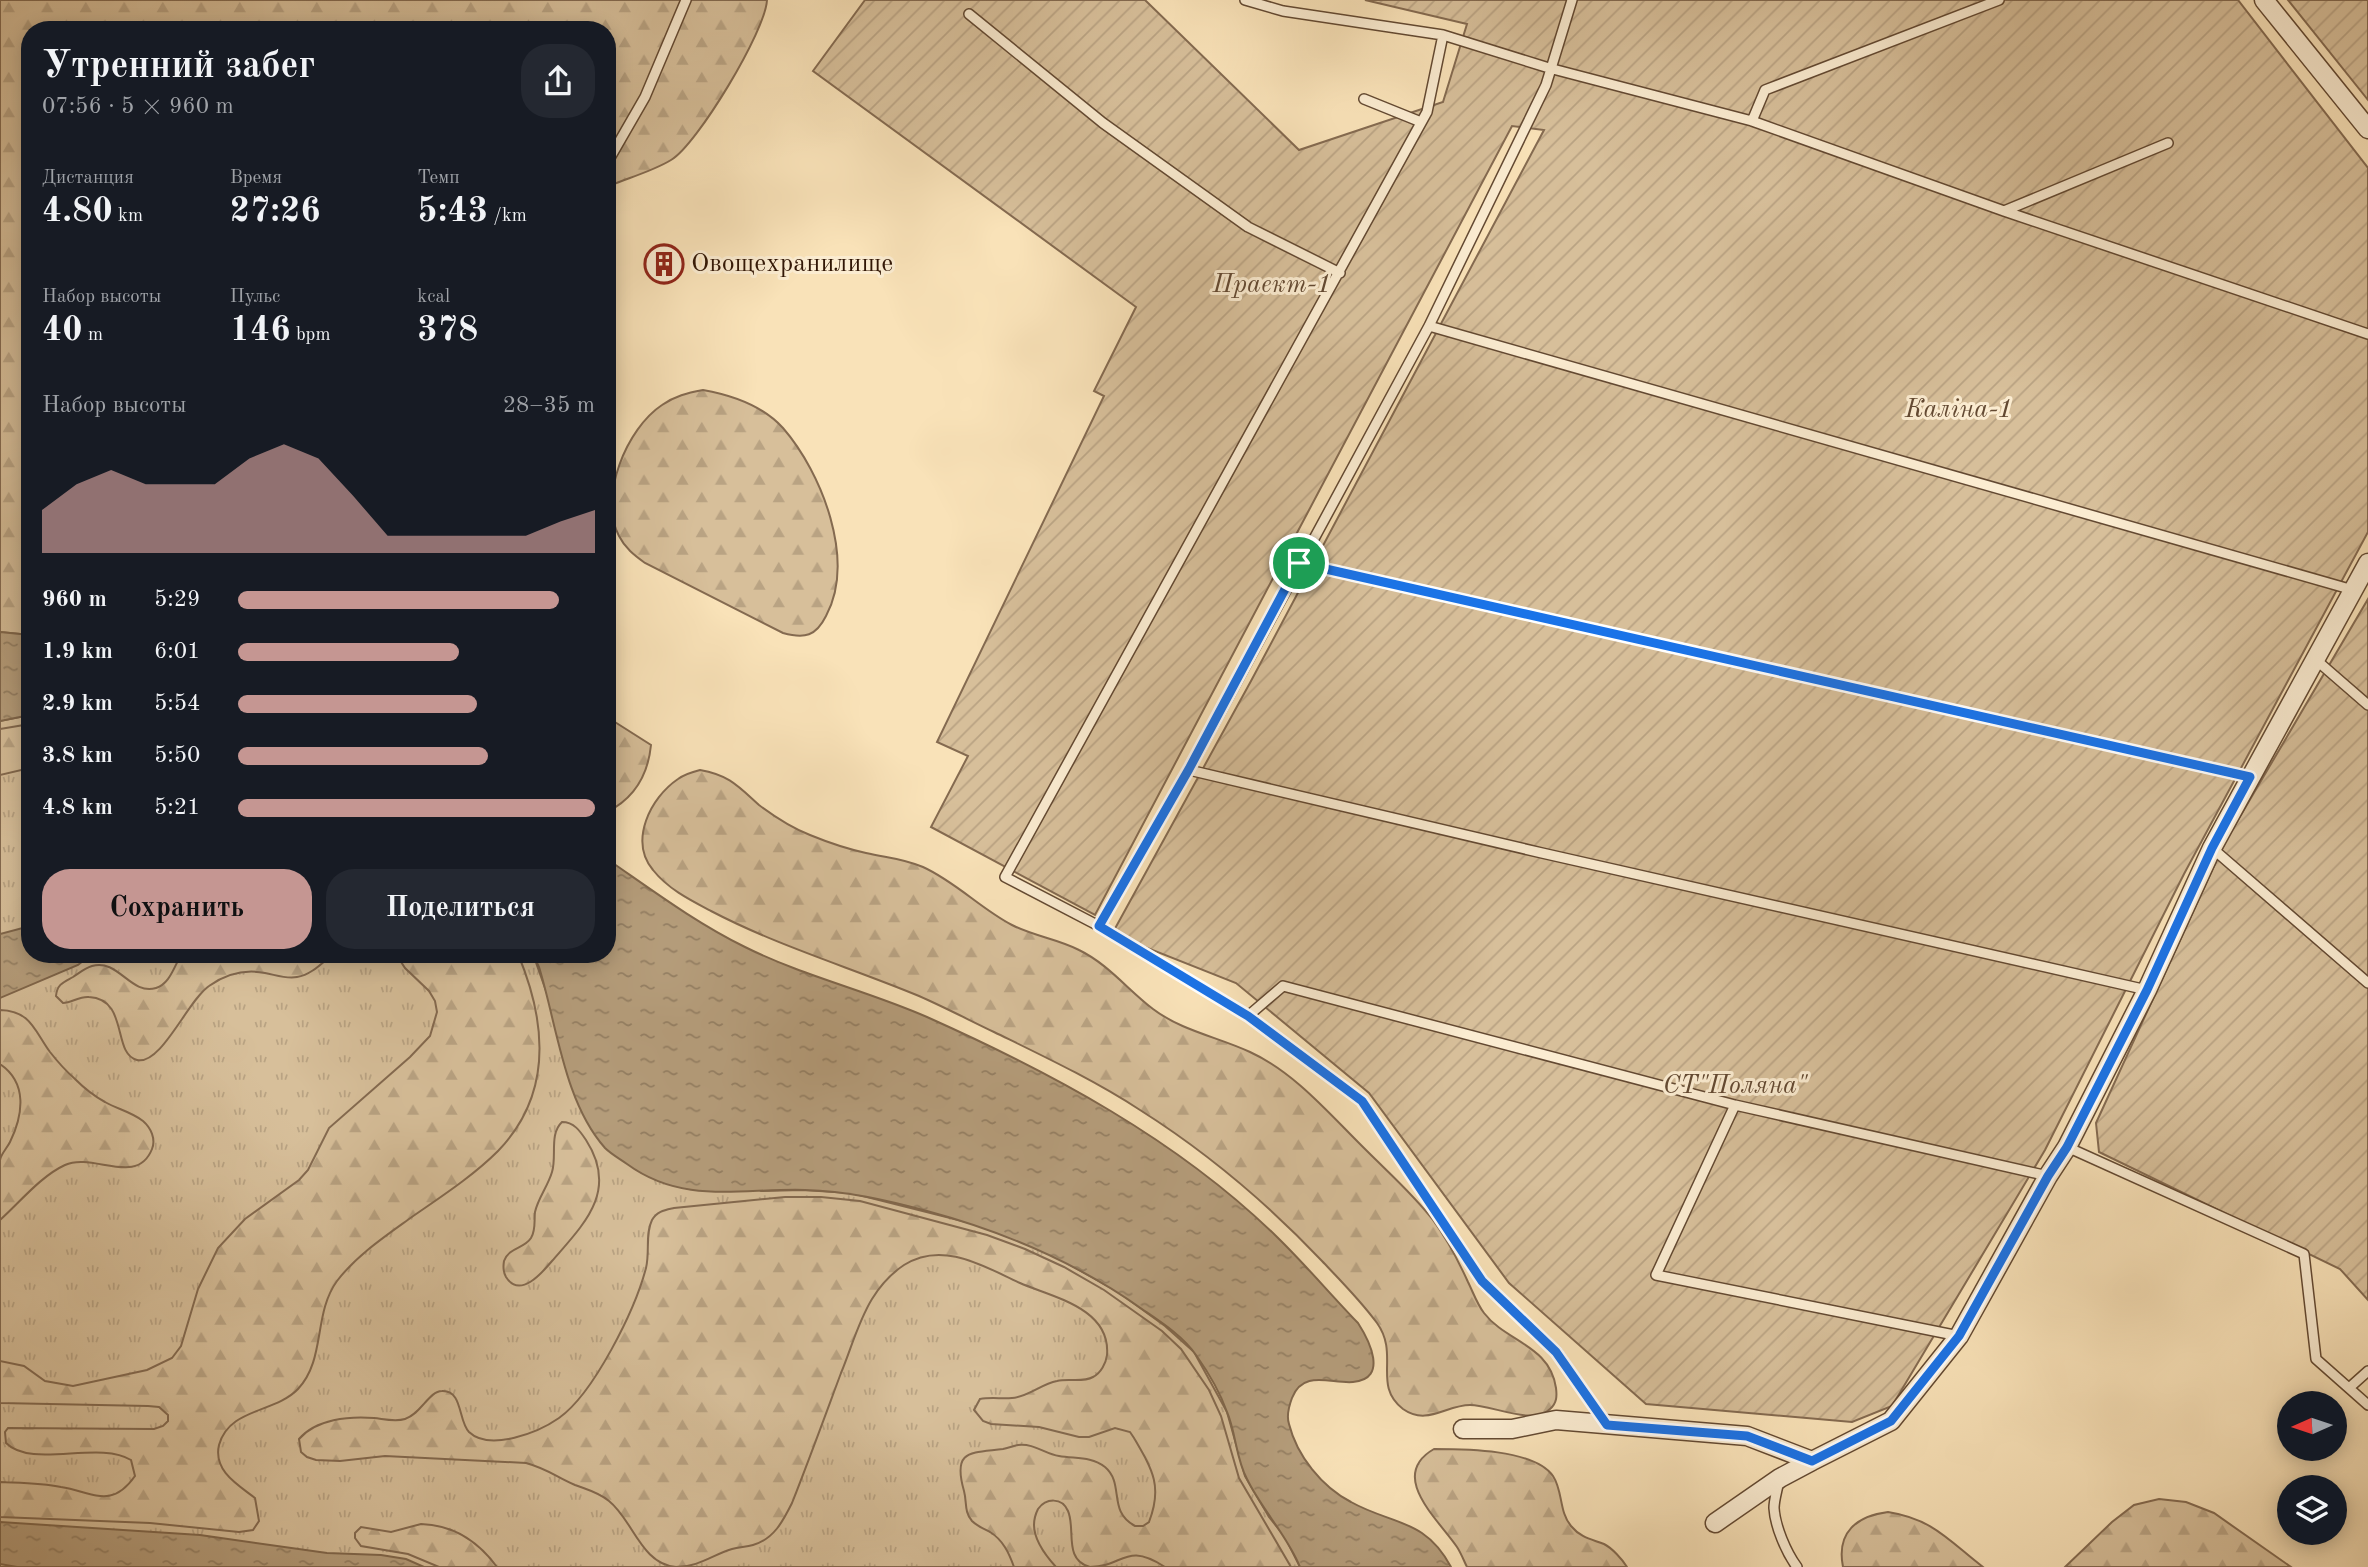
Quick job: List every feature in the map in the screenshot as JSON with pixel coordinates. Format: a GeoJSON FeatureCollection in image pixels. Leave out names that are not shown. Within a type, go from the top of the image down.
{"type":"FeatureCollection","features":[{"type":"Feature","properties":{"kind":"street"},"geometry":{"type":"LineString","coordinates":[[2264,0],[2368,129]]}},
{"type":"Feature","properties":{"kind":"street"},"geometry":{"type":"LineString","coordinates":[[1716,1523],[1780,1479],[1891,1421],[1959,1336],[2048,1176],[2067,1147],[2147,990],[2212,848],[2368,563]]}},
{"type":"Feature","properties":{"kind":"street"},"geometry":{"type":"LineString","coordinates":[[1463,1429],[1512,1429],[1556,1420],[1747,1436],[1812,1461]]}},
{"type":"Feature","properties":{"kind":"lane"},"geometry":{"type":"LineString","coordinates":[[616,147],[645,97],[686,0]]}},
{"type":"Feature","properties":{"kind":"lane"},"geometry":{"type":"LineString","coordinates":[[1245,0],[1283,10],[1443,35],[1549,68],[1752,121],[2004,211],[2368,334]]}},
{"type":"Feature","properties":{"kind":"lane"},"geometry":{"type":"LineString","coordinates":[[1283,10],[1286,0]]}},
{"type":"Feature","properties":{"kind":"lane"},"geometry":{"type":"LineString","coordinates":[[1099,926],[1189,769],[1429,326],[1546,85],[1549,68],[1572,0]]}},
{"type":"Feature","properties":{"kind":"lane"},"geometry":{"type":"LineString","coordinates":[[1752,121],[1765,90],[1999,0]]}},
{"type":"Feature","properties":{"kind":"lane"},"geometry":{"type":"LineString","coordinates":[[969,14],[1103,123],[1248,227],[1340,273]]}},
{"type":"Feature","properties":{"kind":"lane"},"geometry":{"type":"LineString","coordinates":[[1443,35],[1427,112],[1422,122],[1005,877],[1099,926],[1248,1016],[1362,1101],[1482,1281],[1556,1352],[1607,1425]]}},
{"type":"Feature","properties":{"kind":"lane"},"geometry":{"type":"LineString","coordinates":[[1364,99],[1422,122]]}},
{"type":"Feature","properties":{"kind":"lane"},"geometry":{"type":"LineString","coordinates":[[2004,211],[2168,143]]}},
{"type":"Feature","properties":{"kind":"lane"},"geometry":{"type":"LineString","coordinates":[[1429,326],[2353,590]]}},
{"type":"Feature","properties":{"kind":"lane"},"geometry":{"type":"LineString","coordinates":[[1299,563],[2250,777]]}},
{"type":"Feature","properties":{"kind":"lane"},"geometry":{"type":"LineString","coordinates":[[2315,659],[2368,705]]}},
{"type":"Feature","properties":{"kind":"lane"},"geometry":{"type":"LineString","coordinates":[[1189,769],[1542,853],[2147,990]]}},
{"type":"Feature","properties":{"kind":"lane"},"geometry":{"type":"LineString","coordinates":[[2212,848],[2368,983]]}},
{"type":"Feature","properties":{"kind":"lane"},"geometry":{"type":"LineString","coordinates":[[1248,1016],[1283,986],[1735,1105],[2048,1176]]}},
{"type":"Feature","properties":{"kind":"lane"},"geometry":{"type":"LineString","coordinates":[[1735,1105],[1656,1275],[1959,1336]]}},
{"type":"Feature","properties":{"kind":"lane"},"geometry":{"type":"LineString","coordinates":[[2067,1147],[2304,1254],[2316,1359],[2368,1405]]}},
{"type":"Feature","properties":{"kind":"lane"},"geometry":{"type":"LineString","coordinates":[[2349,1388],[2368,1371]]}},
{"type":"Feature","properties":{"kind":"lane"},"geometry":{"type":"LineString","coordinates":[[1780,1479],[1774,1506],[1775,1514],[1797,1567]]}},
{"type":"Feature","properties":{"kind":"green space"},"geometry":{"type":"Polygon","coordinates":[[[0,0],[767,0],[764,15],[743,60],[713,111],[683,150],[671,160],[649,171],[616,183],[616,21],[21,21],[21,634],[0,632],[0,0]]]}},
{"type":"Feature","properties":{"kind":"green space"},"geometry":{"type":"Polygon","coordinates":[[[865,0],[1145,0],[1299,150],[1443,102],[1467,24],[1365,0],[2238,0],[2368,168],[2368,532],[2184,874],[2045,1150],[1892,1406],[1852,1422],[1646,1404],[1509,1283],[1369,1093],[1236,983],[1112,934],[1251,681],[1544,130],[1512,126],[1095,915],[931,827],[968,756],[937,742],[1104,396],[1094,391],[1136,307],[813,71],[865,0]]]}},
{"type":"Feature","properties":{"kind":"green space"},"geometry":{"type":"Polygon","coordinates":[[[2288,0],[2368,0],[2368,100],[2288,0]]]}},
{"type":"Feature","properties":{"kind":"green space"},"geometry":{"type":"Polygon","coordinates":[[[703,390],[746,403],[766,413],[783,428],[810,468],[822,492],[830,518],[836,544],[837,569],[834,594],[826,616],[814,632],[804,636],[783,633],[645,563],[630,551],[619,536],[616,528],[616,477],[627,446],[649,416],[681,395],[703,390]]]}},
{"type":"Feature","properties":{"kind":"green space"},"geometry":{"type":"Polygon","coordinates":[[[2368,599],[2368,1300],[2340,1269],[2099,1152],[2096,1123],[2225,842],[2368,599]]]}},
{"type":"Feature","properties":{"kind":"green space"},"geometry":{"type":"Polygon","coordinates":[[[21,717],[21,963],[536,963],[552,1008],[561,1049],[761,1191],[851,1193],[978,1225],[1049,1253],[1118,1292],[1165,1326],[1194,1352],[1227,1412],[1245,1476],[1269,1517],[1285,1537],[1300,1567],[0,1567],[0,721],[21,717]]]}},
{"type":"Feature","properties":{"kind":"green space"},"geometry":{"type":"Polygon","coordinates":[[[616,723],[651,745],[643,776],[632,793],[617,806],[616,723]]]}},
{"type":"Feature","properties":{"kind":"green space"},"geometry":{"type":"Polygon","coordinates":[[[21,726],[21,770],[0,775],[0,729],[21,726]]]}},
{"type":"Feature","properties":{"kind":"green space"},"geometry":{"type":"Polygon","coordinates":[[[700,770],[733,782],[765,809],[803,832],[830,843],[908,862],[935,873],[1012,925],[1071,946],[1089,956],[1164,1017],[1250,1052],[1283,1072],[1327,1110],[1426,1211],[1452,1250],[1484,1313],[1493,1323],[1526,1345],[1545,1362],[1556,1388],[1556,1399],[1552,1407],[1543,1414],[1534,1416],[1470,1405],[1420,1416],[1403,1409],[1389,1390],[1383,1335],[1358,1299],[1280,1219],[1236,1180],[1165,1126],[1087,1078],[1031,1050],[919,996],[736,924],[672,888],[659,877],[646,859],[643,833],[651,808],[668,787],[681,777],[700,770]]]}},
{"type":"Feature","properties":{"kind":"green space"},"geometry":{"type":"Polygon","coordinates":[[[177,963],[322,963],[307,974],[297,977],[250,972],[236,973],[215,982],[201,993],[165,1043],[146,1059],[137,1060],[129,1056],[115,1016],[102,1000],[85,997],[63,1003],[56,996],[59,986],[92,966],[109,967],[139,987],[147,989],[161,986],[177,963]]]}},
{"type":"Feature","properties":{"kind":"green space"},"geometry":{"type":"Polygon","coordinates":[[[402,963],[521,963],[534,1005],[538,1031],[536,1081],[528,1106],[516,1129],[498,1151],[466,1178],[371,1247],[337,1281],[325,1308],[313,1364],[298,1389],[277,1403],[242,1417],[224,1433],[219,1445],[220,1462],[228,1476],[255,1498],[259,1521],[253,1530],[239,1532],[150,1523],[0,1517],[0,1482],[30,1483],[109,1496],[118,1493],[135,1476],[131,1460],[118,1455],[49,1455],[18,1450],[6,1443],[5,1432],[8,1428],[154,1429],[168,1421],[168,1415],[159,1407],[148,1406],[0,1403],[0,1361],[24,1366],[45,1381],[73,1386],[147,1370],[172,1358],[181,1346],[198,1289],[218,1248],[245,1219],[299,1180],[308,1170],[329,1128],[430,1036],[437,1012],[435,1001],[429,991],[402,963]]]}},
{"type":"Feature","properties":{"kind":"green space"},"geometry":{"type":"Polygon","coordinates":[[[0,1010],[19,1014],[31,1023],[53,1055],[72,1076],[101,1100],[143,1121],[150,1130],[153,1141],[152,1149],[145,1160],[136,1166],[88,1162],[65,1165],[39,1182],[0,1220],[0,1160],[18,1121],[20,1100],[15,1080],[0,1064],[0,1010]]]}},
{"type":"Feature","properties":{"kind":"green space"},"geometry":{"type":"Polygon","coordinates":[[[562,1122],[573,1125],[586,1140],[595,1158],[599,1175],[598,1191],[586,1220],[548,1266],[530,1282],[518,1285],[506,1277],[504,1261],[509,1253],[528,1242],[533,1235],[536,1207],[552,1172],[554,1139],[562,1122]]]}},
{"type":"Feature","properties":{"kind":"green space"},"geometry":{"type":"Polygon","coordinates":[[[785,1197],[860,1201],[987,1235],[1064,1267],[1104,1290],[1162,1331],[1181,1349],[1209,1390],[1221,1416],[1239,1478],[1291,1567],[1165,1567],[1141,1556],[1133,1556],[1090,1567],[1076,1558],[1073,1551],[1070,1518],[1065,1506],[1058,1501],[1049,1501],[1038,1509],[1034,1525],[1038,1542],[1056,1567],[1014,1567],[999,1539],[969,1518],[961,1477],[963,1460],[967,1456],[1024,1445],[1054,1455],[1094,1461],[1111,1474],[1121,1513],[1135,1526],[1143,1526],[1149,1522],[1155,1498],[1154,1478],[1130,1432],[1115,1428],[1089,1437],[1079,1437],[1039,1427],[991,1424],[983,1421],[974,1410],[980,1399],[1018,1397],[1051,1383],[1084,1380],[1096,1375],[1103,1368],[1107,1355],[1106,1339],[1100,1326],[1090,1315],[1077,1307],[978,1264],[949,1255],[919,1258],[904,1265],[886,1280],[872,1299],[859,1326],[792,1503],[777,1529],[760,1542],[732,1549],[699,1563],[676,1567],[664,1564],[646,1550],[617,1509],[605,1498],[526,1463],[385,1456],[340,1461],[316,1460],[301,1452],[299,1439],[314,1427],[344,1418],[405,1419],[416,1413],[433,1395],[442,1391],[454,1395],[466,1427],[478,1438],[514,1438],[550,1423],[559,1418],[586,1390],[612,1349],[641,1285],[648,1256],[649,1231],[656,1215],[674,1208],[785,1197]]]}},
{"type":"Feature","properties":{"kind":"green space"},"geometry":{"type":"Polygon","coordinates":[[[1434,1449],[1498,1452],[1531,1460],[1544,1467],[1556,1482],[1571,1526],[1582,1536],[1607,1546],[1627,1567],[1467,1567],[1457,1547],[1429,1511],[1416,1485],[1415,1472],[1421,1460],[1434,1449]]]}},
{"type":"Feature","properties":{"kind":"green space"},"geometry":{"type":"Polygon","coordinates":[[[2159,1499],[2186,1502],[2214,1513],[2291,1567],[2065,1567],[2134,1505],[2159,1499]]]}},
{"type":"Feature","properties":{"kind":"green space"},"geometry":{"type":"Polygon","coordinates":[[[1888,1512],[1904,1515],[1929,1526],[1983,1567],[1843,1567],[1843,1544],[1851,1528],[1867,1517],[1888,1512]]]}},
{"type":"Feature","properties":{"kind":"green space"},"geometry":{"type":"Polygon","coordinates":[[[421,1524],[444,1527],[464,1536],[482,1549],[497,1567],[439,1567],[408,1554],[361,1546],[355,1538],[355,1533],[361,1527],[391,1532],[421,1524]]]}},
{"type":"Feature","properties":{"kind":"water"},"geometry":{"type":"Polygon","coordinates":[[[0,632],[21,634],[21,717],[0,721],[0,632]]]}},
{"type":"Feature","properties":{"kind":"water"},"geometry":{"type":"Polygon","coordinates":[[[616,865],[727,938],[790,967],[882,999],[974,1039],[1066,1085],[1154,1139],[1237,1200],[1286,1246],[1358,1323],[1371,1348],[1371,1374],[1353,1382],[1318,1380],[1303,1384],[1297,1389],[1289,1407],[1288,1421],[1293,1436],[1304,1459],[1330,1488],[1351,1502],[1419,1531],[1441,1551],[1451,1567],[1300,1567],[1247,1479],[1224,1405],[1191,1348],[1171,1330],[1117,1292],[1066,1263],[1012,1239],[956,1219],[897,1203],[836,1192],[805,1190],[691,1190],[648,1177],[627,1164],[607,1150],[591,1129],[580,1108],[563,1062],[537,963],[616,963],[616,865]]]}},
{"type":"Feature","properties":{"kind":"water"},"geometry":{"type":"Polygon","coordinates":[[[21,928],[21,963],[81,963],[0,998],[0,934],[21,928]]]}},
{"type":"Feature","properties":{"kind":"water"},"geometry":{"type":"Polygon","coordinates":[[[0,1522],[200,1535],[327,1553],[381,1555],[406,1559],[424,1567],[17,1567],[0,1564],[0,1522]]]}},
{"type":"Feature","properties":{"kind":"place","name":"Овощехранилище"},"geometry":{"type":"Point","coordinates":[664,264]}},
{"type":"Feature","properties":{"kind":"route"},"geometry":{"type":"LineString","coordinates":[[1299,563],[2250,777],[2212,848],[2147,990],[2067,1147],[2048,1176],[1959,1336],[1891,1421],[1812,1461],[1747,1436],[1607,1425],[1556,1352],[1482,1281],[1362,1101],[1248,1016],[1099,926],[1189,769],[1299,563]]}},
{"type":"Feature","properties":{"kind":"park label","name":"Праект-1"},"geometry":{"type":"Point","coordinates":[1272,285]}},
{"type":"Feature","properties":{"kind":"park label","name":"Каліна-1"},"geometry":{"type":"Point","coordinates":[1959,410]}},
{"type":"Feature","properties":{"kind":"park label","name":"СТ\"Поляна\""},"geometry":{"type":"Point","coordinates":[1735,1086]}}]}
